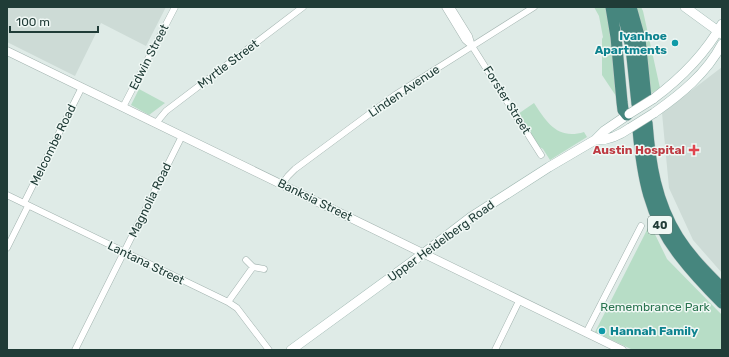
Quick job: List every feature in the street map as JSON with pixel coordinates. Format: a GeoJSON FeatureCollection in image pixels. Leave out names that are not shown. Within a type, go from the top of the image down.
{"type":"FeatureCollection","features":[{"type":"Feature","properties":{"kind":"highway"},"geometry":{"type":"LineString","coordinates":[[611,7],[616,37],[623,110],[629,116]]}},
{"type":"Feature","properties":{"kind":"highway"},"geometry":{"type":"LineString","coordinates":[[621,7],[645,100]]}},
{"type":"Feature","properties":{"kind":"highway"},"geometry":{"type":"LineString","coordinates":[[631,7],[640,38],[645,100]]}},
{"type":"Feature","properties":{"kind":"highway","name":"40"},"geometry":{"type":"LineString","coordinates":[[639,125],[657,191],[664,211],[673,229],[684,247],[697,263],[722,288]]}},
{"type":"Feature","properties":{"kind":"highway","name":"40"},"geometry":{"type":"LineString","coordinates":[[639,125],[642,169],[653,209],[661,228],[678,255],[722,303]]}},
{"type":"Feature","properties":{"kind":"main road"},"geometry":{"type":"LineString","coordinates":[[685,7],[720,32]]}},
{"type":"Feature","properties":{"kind":"main road"},"geometry":{"type":"LineString","coordinates":[[700,18],[716,21],[722,20]]}},
{"type":"Feature","properties":{"kind":"main road","name":"Upper Heidelberg Road"},"geometry":{"type":"LineString","coordinates":[[291,350],[471,217],[542,171],[596,140],[601,133],[629,116],[645,100],[674,83],[720,32]]}},
{"type":"Feature","properties":{"kind":"main road","name":"Upper Heidelberg Road"},"geometry":{"type":"LineString","coordinates":[[596,140],[603,140],[618,135],[639,125],[687,89],[711,62],[722,44]]}},
{"type":"Feature","properties":{"kind":"main road"},"geometry":{"type":"LineString","coordinates":[[711,62],[722,59]]}},
{"type":"Feature","properties":{"kind":"main road"},"geometry":{"type":"LineString","coordinates":[[629,116],[639,125]]}},
{"type":"Feature","properties":{"kind":"main road"},"geometry":{"type":"LineString","coordinates":[[608,128],[616,130],[618,135]]}},
{"type":"Feature","properties":{"kind":"street","name":"Edwin Street"},"geometry":{"type":"LineString","coordinates":[[123,107],[175,7]]}},
{"type":"Feature","properties":{"kind":"street","name":"Myrtle Street"},"geometry":{"type":"LineString","coordinates":[[156,123],[166,111],[303,7]]}},
{"type":"Feature","properties":{"kind":"street","name":"Forster Street"},"geometry":{"type":"LineString","coordinates":[[445,7],[465,40],[472,46]]}},
{"type":"Feature","properties":{"kind":"street","name":"Forster Street"},"geometry":{"type":"LineString","coordinates":[[451,7],[469,36],[472,46],[541,155]]}},
{"type":"Feature","properties":{"kind":"street","name":"Linden Avenue"},"geometry":{"type":"LineString","coordinates":[[282,184],[295,169],[389,99],[534,7]]}},
{"type":"Feature","properties":{"kind":"street","name":"Banksia Street"},"geometry":{"type":"LineString","coordinates":[[7,51],[424,253],[518,301],[622,350]]}},
{"type":"Feature","properties":{"kind":"street","name":"Melcombe Road"},"geometry":{"type":"LineString","coordinates":[[7,248],[82,87]]}},
{"type":"Feature","properties":{"kind":"street","name":"Magnolia Road"},"geometry":{"type":"LineString","coordinates":[[75,350],[182,136]]}},
{"type":"Feature","properties":{"kind":"street","name":"Lantana Street"},"geometry":{"type":"LineString","coordinates":[[7,195],[228,302],[237,308],[269,350]]}},
{"type":"Feature","properties":{"kind":"street"},"geometry":{"type":"LineString","coordinates":[[586,333],[641,226]]}},
{"type":"Feature","properties":{"kind":"street"},"geometry":{"type":"LineString","coordinates":[[246,260],[253,267],[264,269]]}},
{"type":"Feature","properties":{"kind":"street"},"geometry":{"type":"LineString","coordinates":[[228,302],[253,267]]}},
{"type":"Feature","properties":{"kind":"street"},"geometry":{"type":"LineString","coordinates":[[495,350],[518,301]]}},
{"type":"Feature","properties":{"kind":"shaded area"},"geometry":{"type":"Polygon","coordinates":[[[7,7],[166,7],[146,46],[101,23],[75,76],[7,42],[7,7]]]}},
{"type":"Feature","properties":{"kind":"shaded area","name":"Austin Hospital"},"geometry":{"type":"Polygon","coordinates":[[[722,67],[722,273],[693,240],[669,188],[662,113],[722,67]]]}},
{"type":"Feature","properties":{"kind":"green space"},"geometry":{"type":"Polygon","coordinates":[[[594,7],[609,7],[618,99],[602,75],[603,37],[599,16],[594,7]]]}},
{"type":"Feature","properties":{"kind":"green space"},"geometry":{"type":"Polygon","coordinates":[[[636,7],[641,7],[643,11],[660,88],[650,94],[645,41],[636,7]]]}},
{"type":"Feature","properties":{"kind":"green space"},"geometry":{"type":"Polygon","coordinates":[[[139,89],[165,103],[149,115],[131,105],[139,89]]]}},
{"type":"Feature","properties":{"kind":"green space"},"geometry":{"type":"Polygon","coordinates":[[[534,103],[549,123],[560,132],[575,134],[584,132],[587,137],[550,160],[543,149],[538,146],[518,114],[534,103]]]}},
{"type":"Feature","properties":{"kind":"green space","name":"Remembrance Park"},"geometry":{"type":"Polygon","coordinates":[[[650,224],[667,259],[722,315],[722,350],[633,350],[595,332],[650,224]]]}},
{"type":"Feature","properties":{"kind":"place","name":"Ivanhoe Apartments"},"geometry":{"type":"Point","coordinates":[675,43]}},
{"type":"Feature","properties":{"kind":"place","name":"Austin Hospital"},"geometry":{"type":"Point","coordinates":[694,150]}},
{"type":"Feature","properties":{"kind":"place","name":"Hannah Family"},"geometry":{"type":"Point","coordinates":[602,331]}}]}
